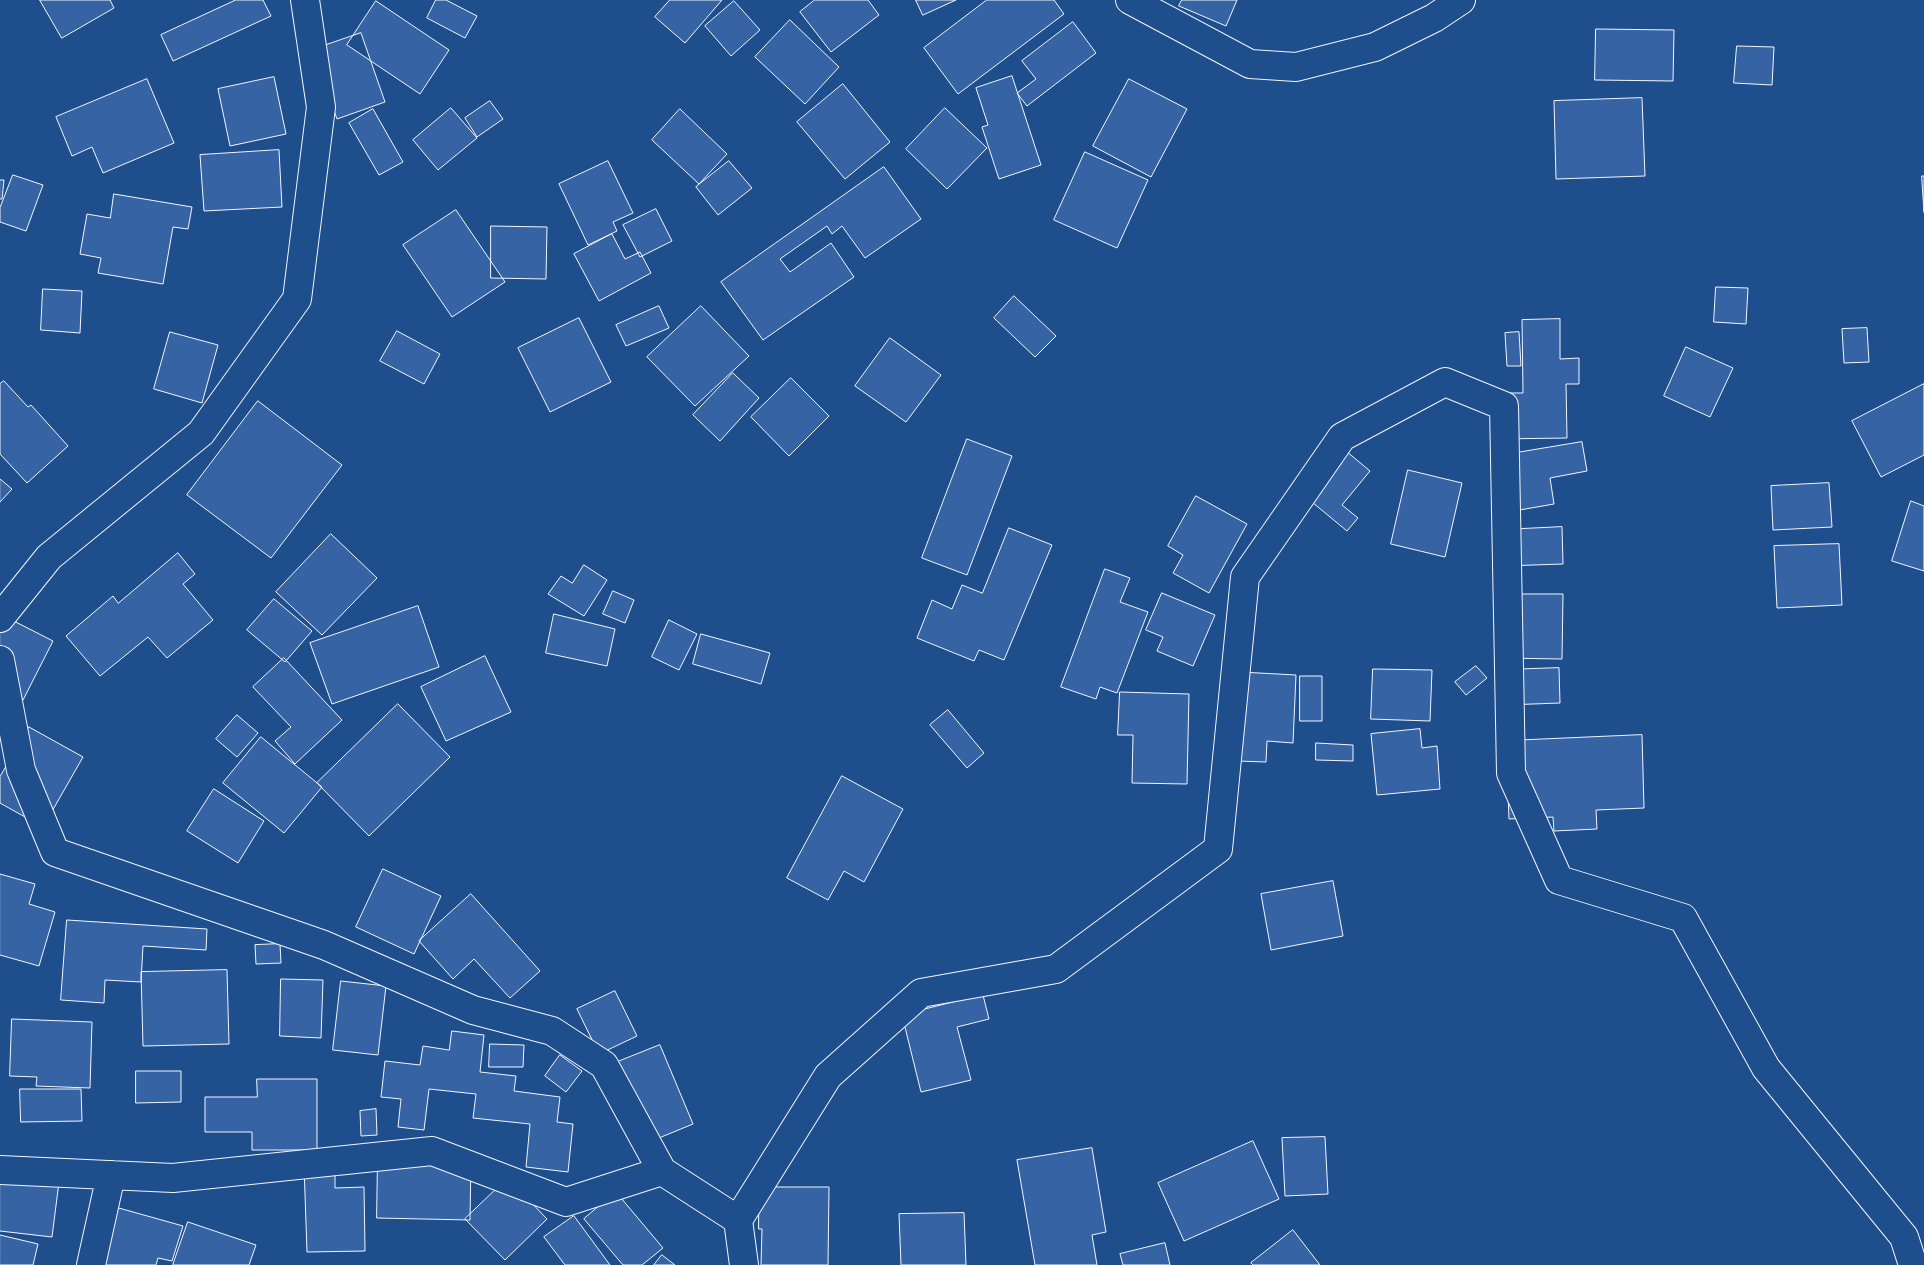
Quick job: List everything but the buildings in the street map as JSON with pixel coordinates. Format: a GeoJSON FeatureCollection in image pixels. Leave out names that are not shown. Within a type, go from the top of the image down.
{"type":"FeatureCollection","features":[{"type":"Feature","properties":{"kind":"street"},"geometry":{"type":"LineString","coordinates":[[0,618],[49,557],[201,433],[297,299],[321,107],[305,0]]}},
{"type":"Feature","properties":{"kind":"street"},"geometry":{"type":"LineString","coordinates":[[1130,0],[1250,64],[1296,67],[1375,47],[1434,18],[1461,0]]}},
{"type":"Feature","properties":{"kind":"street"},"geometry":{"type":"LineString","coordinates":[[744,1265],[738,1220],[828,1076],[921,993],[1056,969],[1218,849],[1245,578],[1342,437],[1445,382],[1504,406],[1510,774],[1559,880],[1683,918],[1766,1068],[1904,1237],[1913,1265]]}},
{"type":"Feature","properties":{"kind":"street"},"geometry":{"type":"LineString","coordinates":[[0,660],[21,770],[56,852],[324,945],[473,1010],[552,1031],[604,1065],[662,1172],[738,1220]]}},
{"type":"Feature","properties":{"kind":"street"},"geometry":{"type":"LineString","coordinates":[[0,1170],[173,1178],[432,1151],[566,1202],[662,1172]]}},
{"type":"Feature","properties":{"kind":"street"},"geometry":{"type":"LineString","coordinates":[[91,1265],[111,1175]]}}]}
